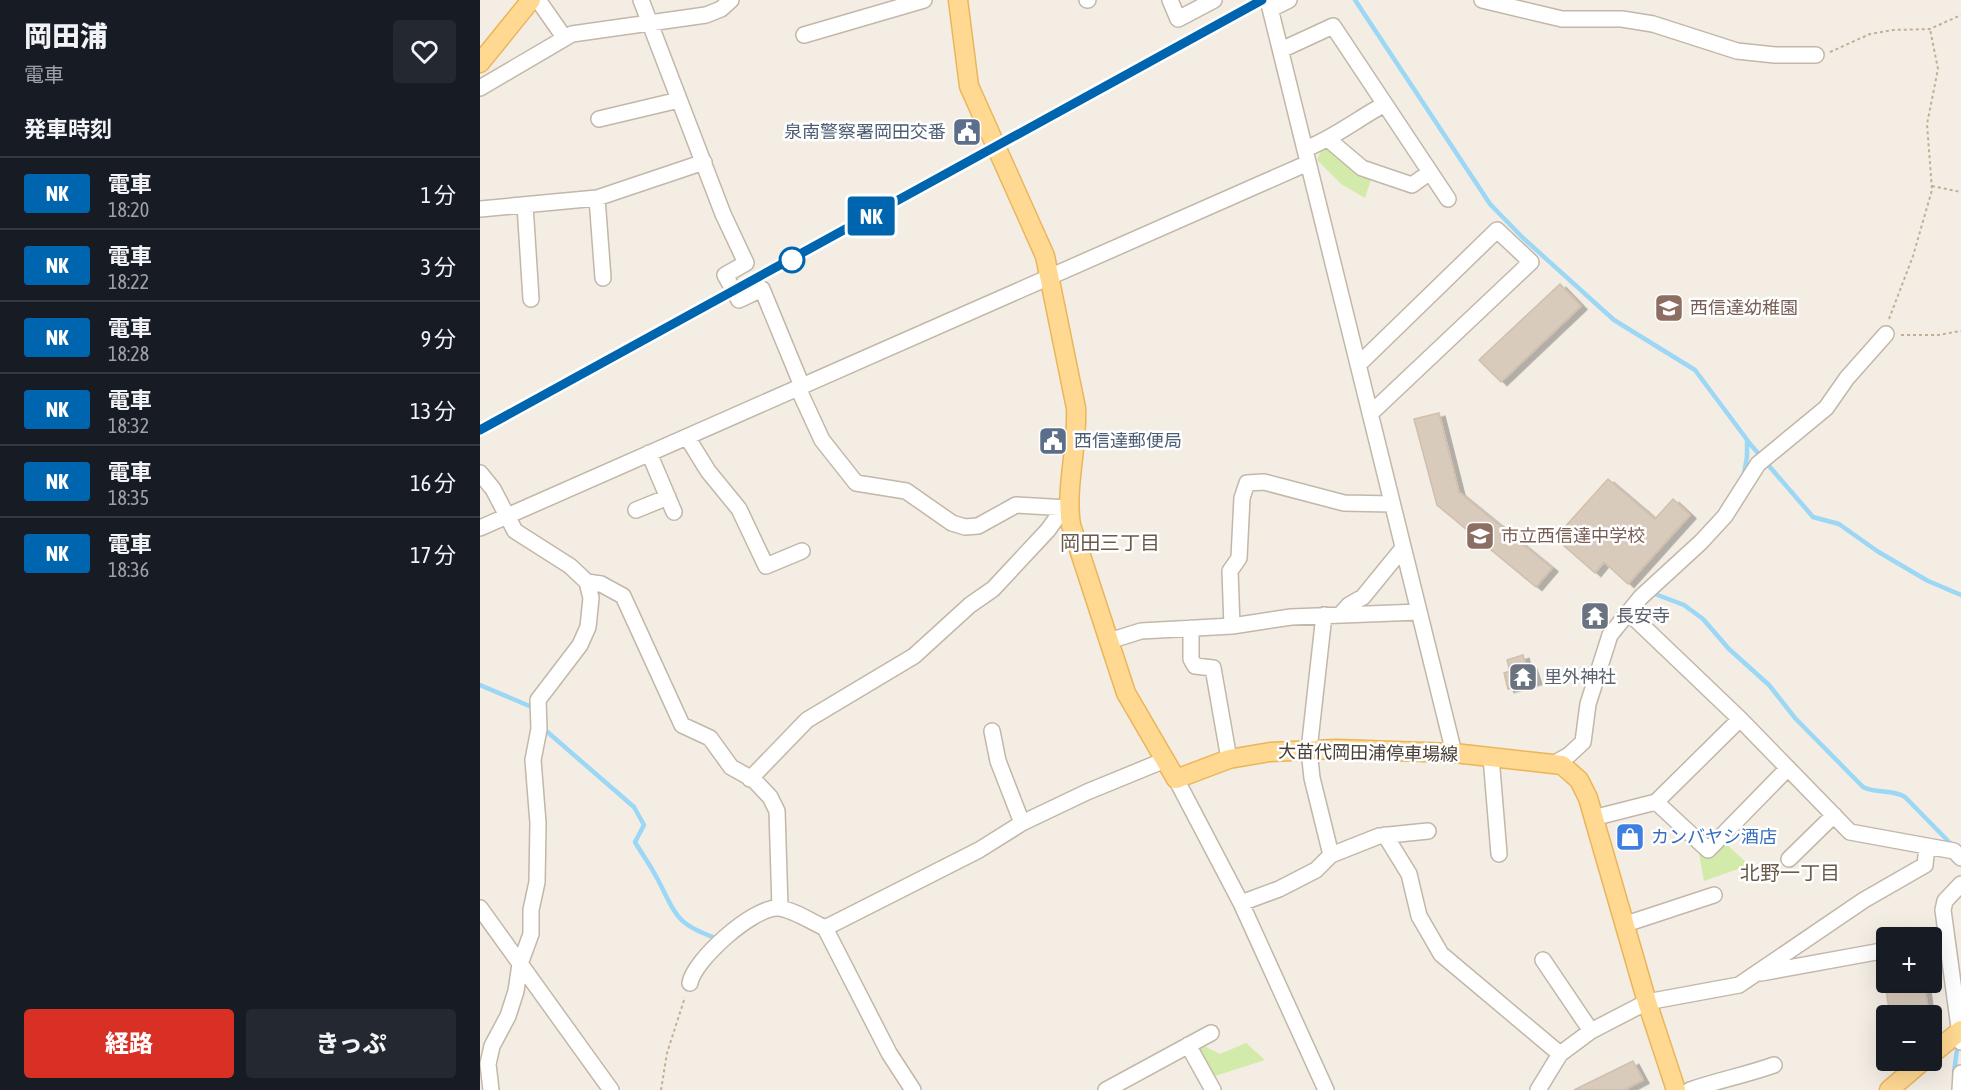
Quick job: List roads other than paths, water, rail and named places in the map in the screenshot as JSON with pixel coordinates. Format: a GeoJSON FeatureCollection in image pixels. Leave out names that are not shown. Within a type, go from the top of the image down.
{"type":"FeatureCollection","features":[{"type":"Feature","properties":{"kind":"main road"},"geometry":{"type":"LineString","coordinates":[[480,63],[531,0]]}},
{"type":"Feature","properties":{"kind":"main road"},"geometry":{"type":"LineString","coordinates":[[958,0],[972,98],[1019,196],[1051,278],[1076,408],[1077,428],[1066,508],[1108,641],[1120,667],[1126,693],[1176,779]]}},
{"type":"Feature","properties":{"kind":"main road","name":"大苗代岡田浦停車場線"},"geometry":{"type":"LineString","coordinates":[[1176,779],[1229,759],[1270,752],[1309,750],[1454,753],[1563,765],[1579,780],[1593,818],[1626,924],[1647,1002],[1676,1090]]}},
{"type":"Feature","properties":{"kind":"main road"},"geometry":{"type":"LineString","coordinates":[[1942,1047],[1961,1034]]}},
{"type":"Feature","properties":{"kind":"main road"},"geometry":{"type":"LineString","coordinates":[[1889,1090],[1911,1071]]}},
{"type":"Feature","properties":{"kind":"street"},"geometry":{"type":"LineString","coordinates":[[538,0],[564,37]]}},
{"type":"Feature","properties":{"kind":"street"},"geometry":{"type":"LineString","coordinates":[[640,0],[746,263],[725,275],[739,300],[762,289],[782,333],[800,387],[822,440],[856,483],[906,491],[952,523],[965,527],[978,526],[1016,505],[1066,508]]}},
{"type":"Feature","properties":{"kind":"street"},"geometry":{"type":"LineString","coordinates":[[480,88],[564,37],[706,15],[721,9],[731,0]]}},
{"type":"Feature","properties":{"kind":"street"},"geometry":{"type":"LineString","coordinates":[[804,35],[924,0]]}},
{"type":"Feature","properties":{"kind":"street"},"geometry":{"type":"LineString","coordinates":[[1170,0],[1178,20],[1214,0]]}},
{"type":"Feature","properties":{"kind":"street"},"geometry":{"type":"LineString","coordinates":[[1288,0],[1269,5],[1454,753]]}},
{"type":"Feature","properties":{"kind":"street"},"geometry":{"type":"LineString","coordinates":[[1482,0],[1562,18],[1622,19],[1653,24],[1737,51],[1775,55],[1815,55]]}},
{"type":"Feature","properties":{"kind":"street"},"geometry":{"type":"LineString","coordinates":[[1281,50],[1333,26],[1448,199]]}},
{"type":"Feature","properties":{"kind":"street"},"geometry":{"type":"LineString","coordinates":[[599,119],[679,100]]}},
{"type":"Feature","properties":{"kind":"street"},"geometry":{"type":"LineString","coordinates":[[480,528],[1051,278],[1307,156],[1362,116],[1385,104]]}},
{"type":"Feature","properties":{"kind":"street"},"geometry":{"type":"LineString","coordinates":[[1329,140],[1362,168],[1412,185],[1430,172]]}},
{"type":"Feature","properties":{"kind":"street"},"geometry":{"type":"LineString","coordinates":[[480,209],[597,198],[704,162]]}},
{"type":"Feature","properties":{"kind":"street"},"geometry":{"type":"LineString","coordinates":[[597,198],[603,278]]}},
{"type":"Feature","properties":{"kind":"street"},"geometry":{"type":"LineString","coordinates":[[525,205],[531,299]]}},
{"type":"Feature","properties":{"kind":"street"},"geometry":{"type":"LineString","coordinates":[[1358,365],[1497,230],[1531,262],[1370,414]]}},
{"type":"Feature","properties":{"kind":"street"},"geometry":{"type":"LineString","coordinates":[[1553,764],[1574,752],[1584,742],[1588,704],[1598,666],[1610,634],[1628,612],[1725,516],[1758,464],[1826,408],[1847,378],[1886,334]]}},
{"type":"Feature","properties":{"kind":"street"},"geometry":{"type":"LineString","coordinates":[[687,437],[708,471],[739,509],[766,566],[802,551]]}},
{"type":"Feature","properties":{"kind":"street"},"geometry":{"type":"LineString","coordinates":[[649,453],[674,512]]}},
{"type":"Feature","properties":{"kind":"street"},"geometry":{"type":"LineString","coordinates":[[480,473],[493,489],[515,531],[570,566],[587,582],[591,598],[588,627],[580,645],[538,700],[539,729],[533,760],[538,823],[537,882],[531,910],[531,934],[520,964],[516,991],[508,1016],[492,1046],[488,1064],[491,1090]]}},
{"type":"Feature","properties":{"kind":"street"},"geometry":{"type":"LineString","coordinates":[[1232,626],[1230,571],[1239,558],[1242,498],[1247,483],[1264,482],[1344,503],[1392,504]]}},
{"type":"Feature","properties":{"kind":"street"},"geometry":{"type":"LineString","coordinates":[[636,510],[668,497]]}},
{"type":"Feature","properties":{"kind":"street"},"geometry":{"type":"LineString","coordinates":[[750,779],[807,720],[914,656],[970,605],[993,589],[1066,508]]}},
{"type":"Feature","properties":{"kind":"street"},"geometry":{"type":"LineString","coordinates":[[1340,615],[1349,605],[1363,597],[1403,548]]}},
{"type":"Feature","properties":{"kind":"street"},"geometry":{"type":"LineString","coordinates":[[587,582],[601,584],[623,596],[682,725],[710,738],[731,767],[750,779],[770,797],[777,811],[780,908]]}},
{"type":"Feature","properties":{"kind":"street"},"geometry":{"type":"LineString","coordinates":[[1108,641],[1141,631],[1232,626],[1291,617],[1419,612]]}},
{"type":"Feature","properties":{"kind":"street"},"geometry":{"type":"LineString","coordinates":[[1628,612],[1740,718],[1850,832],[1927,846],[1955,854],[1961,837]]}},
{"type":"Feature","properties":{"kind":"street"},"geometry":{"type":"LineString","coordinates":[[1324,615],[1309,750],[1312,778],[1331,855]]}},
{"type":"Feature","properties":{"kind":"street"},"geometry":{"type":"LineString","coordinates":[[1191,627],[1191,659],[1195,666],[1213,668],[1229,759]]}},
{"type":"Feature","properties":{"kind":"street"},"geometry":{"type":"LineString","coordinates":[[1593,818],[1656,802],[1740,718]]}},
{"type":"Feature","properties":{"kind":"street"},"geometry":{"type":"LineString","coordinates":[[992,731],[998,761],[1022,823]]}},
{"type":"Feature","properties":{"kind":"street"},"geometry":{"type":"LineString","coordinates":[[1491,757],[1499,854]]}},
{"type":"Feature","properties":{"kind":"street"},"geometry":{"type":"LineString","coordinates":[[825,928],[979,850],[1022,823],[1087,792],[1165,760]]}},
{"type":"Feature","properties":{"kind":"street"},"geometry":{"type":"LineString","coordinates":[[1656,802],[1708,850],[1788,768]]}},
{"type":"Feature","properties":{"kind":"street"},"geometry":{"type":"LineString","coordinates":[[1176,779],[1241,903],[1326,1090]]}},
{"type":"Feature","properties":{"kind":"street"},"geometry":{"type":"LineString","coordinates":[[1790,859],[1834,815]]}},
{"type":"Feature","properties":{"kind":"street"},"geometry":{"type":"LineString","coordinates":[[1241,903],[1279,889],[1316,870],[1331,855],[1385,835],[1428,831]]}},
{"type":"Feature","properties":{"kind":"street"},"geometry":{"type":"LineString","coordinates":[[1385,835],[1409,874],[1419,916],[1441,954],[1560,1054]]}},
{"type":"Feature","properties":{"kind":"street"},"geometry":{"type":"LineString","coordinates":[[1538,1090],[1560,1054],[1592,1031],[1647,1002],[1739,985],[1864,900],[1925,865],[1927,846]]}},
{"type":"Feature","properties":{"kind":"street"},"geometry":{"type":"LineString","coordinates":[[1942,927],[1945,901],[1961,884]]}},
{"type":"Feature","properties":{"kind":"street"},"geometry":{"type":"LineString","coordinates":[[1626,924],[1714,895]]}},
{"type":"Feature","properties":{"kind":"street"},"geometry":{"type":"LineString","coordinates":[[480,908],[611,1090]]}},
{"type":"Feature","properties":{"kind":"street"},"geometry":{"type":"LineString","coordinates":[[690,983],[692,974],[712,948],[752,919],[780,908],[825,928],[889,1053],[914,1090]]}},
{"type":"Feature","properties":{"kind":"street"},"geometry":{"type":"LineString","coordinates":[[1942,948],[1961,1034]]}},
{"type":"Feature","properties":{"kind":"street"},"geometry":{"type":"LineString","coordinates":[[1755,974],[1876,952]]}},
{"type":"Feature","properties":{"kind":"street"},"geometry":{"type":"LineString","coordinates":[[1543,960],[1592,1031]]}},
{"type":"Feature","properties":{"kind":"street"},"geometry":{"type":"LineString","coordinates":[[1106,1090],[1211,1033]]}},
{"type":"Feature","properties":{"kind":"street"},"geometry":{"type":"LineString","coordinates":[[1188,1045],[1213,1090]]}},
{"type":"Feature","properties":{"kind":"street"},"geometry":{"type":"LineString","coordinates":[[1690,1090],[1734,1075],[1745,1076],[1774,1065]]}},
{"type":"Feature","properties":{"kind":"street"},"geometry":{"type":"LineString","coordinates":[[1960,1090],[1961,1073]]}},
{"type":"Feature","properties":{"kind":"waterway"},"geometry":{"type":"LineString","coordinates":[[1355,0],[1490,204],[1523,238],[1614,320],[1695,370],[1751,445],[1813,517],[1839,524],[1877,551],[1928,581],[1961,595]]}},
{"type":"Feature","properties":{"kind":"waterway"},"geometry":{"type":"LineString","coordinates":[[1744,474],[1747,441]]}},
{"type":"Feature","properties":{"kind":"waterway"},"geometry":{"type":"LineString","coordinates":[[1653,589],[1655,594],[1684,605],[1703,619],[1729,649],[1769,685],[1795,718],[1863,787],[1905,797],[1953,846]]}},
{"type":"Feature","properties":{"kind":"waterway"},"geometry":{"type":"LineString","coordinates":[[480,685],[534,708]]}},
{"type":"Feature","properties":{"kind":"waterway"},"geometry":{"type":"LineString","coordinates":[[544,729],[634,807],[644,825],[635,842],[674,910],[685,923],[718,939]]}},
{"type":"Feature","properties":{"kind":"waterway"},"geometry":{"type":"LineString","coordinates":[[1954,1072],[1958,1042]]}},
{"type":"Feature","properties":{"kind":"railway"},"geometry":{"type":"LineString","coordinates":[[480,430],[1262,0]]}},
{"type":"Feature","properties":{"kind":"train","name":"NK"},"geometry":{"type":"LineString","coordinates":[[480,430],[1262,0]]}},
{"type":"Feature","properties":{"kind":"place","name":"泉南警察署岡田交番"},"geometry":{"type":"Point","coordinates":[967,132]}},
{"type":"Feature","properties":{"kind":"place","name":"西信達幼稚園"},"geometry":{"type":"Point","coordinates":[1669,308]}},
{"type":"Feature","properties":{"kind":"place","name":"西信達郵便局"},"geometry":{"type":"Point","coordinates":[1053,441]}},
{"type":"Feature","properties":{"kind":"place","name":"市立西信達中学校"},"geometry":{"type":"Point","coordinates":[1480,536]}},
{"type":"Feature","properties":{"kind":"place","name":"長安寺"},"geometry":{"type":"Point","coordinates":[1595,616]}},
{"type":"Feature","properties":{"kind":"place","name":"里外神社"},"geometry":{"type":"Point","coordinates":[1523,677]}},
{"type":"Feature","properties":{"kind":"place","name":"カンバヤシ酒店"},"geometry":{"type":"Point","coordinates":[1630,837]}},
{"type":"Feature","properties":{"kind":"district","name":"岡田三丁目"},"geometry":{"type":"Point","coordinates":[1110,543]}},
{"type":"Feature","properties":{"kind":"district","name":"北野一丁目"},"geometry":{"type":"Point","coordinates":[1790,873]}}]}
